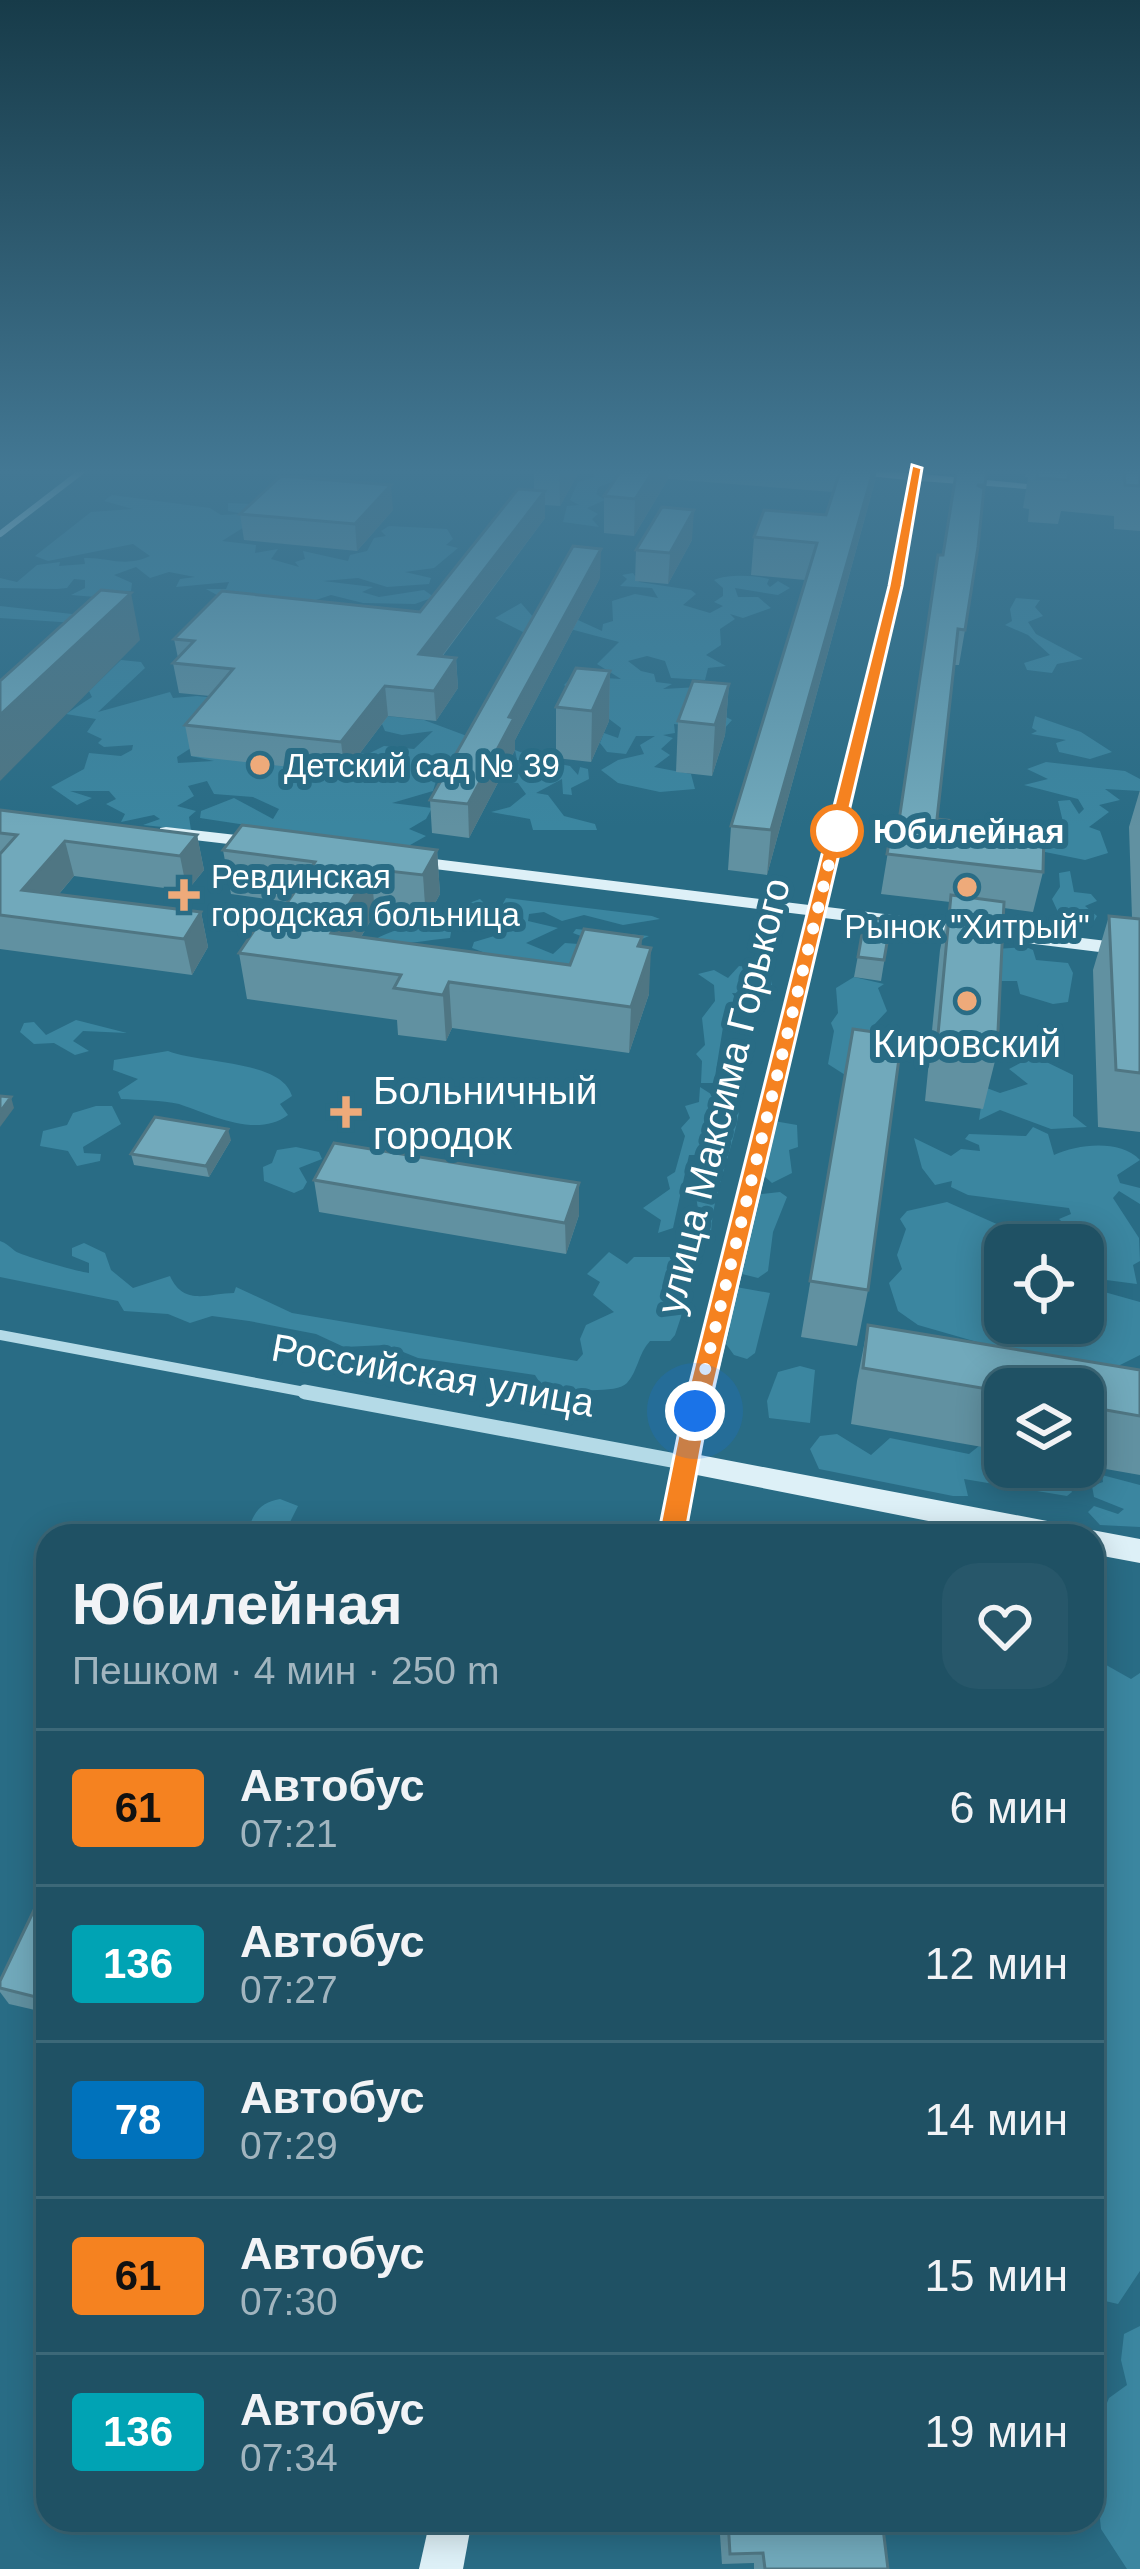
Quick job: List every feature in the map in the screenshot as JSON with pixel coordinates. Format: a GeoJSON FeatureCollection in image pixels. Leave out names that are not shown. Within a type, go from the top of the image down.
{"type":"FeatureCollection","features":[{"type":"Feature","properties":{"kind":"main road","name":"улица Максима Горького"},"geometry":{"type":"LineString","coordinates":[[674,1524],[695,1411],[896,588]]}},
{"type":"Feature","properties":{"kind":"main road"},"geometry":{"type":"LineString","coordinates":[[156,830],[286,846]]}},
{"type":"Feature","properties":{"kind":"main road"},"geometry":{"type":"LineString","coordinates":[[388,859],[1140,951]]}},
{"type":"Feature","properties":{"kind":"main road","name":"Российская улица"},"geometry":{"type":"LineString","coordinates":[[688,1463],[1001,1524]]}},
{"type":"Feature","properties":{"kind":"main road"},"geometry":{"type":"LineString","coordinates":[[1104,1544],[1140,1551]]}},
{"type":"Feature","properties":{"kind":"main road"},"geometry":{"type":"LineString","coordinates":[[441,2569],[449,2532]]}},
{"type":"Feature","properties":{"kind":"street","name":"Российская улица"},"geometry":{"type":"LineString","coordinates":[[0,1336],[688,1463]]}},
{"type":"Feature","properties":{"kind":"shaded area"},"geometry":{"type":"Polygon","coordinates":[[[85,588],[131,588],[108,592],[136,627],[0,618],[0,606],[90,616],[96,597],[71,595],[85,588]]]}},
{"type":"Feature","properties":{"kind":"shaded area"},"geometry":{"type":"Polygon","coordinates":[[[371,588],[362,592],[379,597],[424,590],[434,597],[415,604],[363,603],[331,595],[310,602],[217,595],[206,589],[371,588]]]}},
{"type":"Feature","properties":{"kind":"shaded area"},"geometry":{"type":"Polygon","coordinates":[[[652,588],[691,590],[696,594],[683,605],[710,613],[723,606],[714,602],[723,596],[723,588],[790,588],[778,595],[735,588],[738,597],[758,597],[771,608],[743,618],[730,614],[735,619],[720,629],[721,645],[706,655],[726,666],[708,668],[705,680],[671,678],[665,661],[647,656],[628,661],[654,674],[656,682],[672,684],[663,689],[699,687],[718,713],[732,720],[724,729],[674,724],[675,733],[663,735],[673,738],[661,749],[670,755],[654,767],[691,774],[695,789],[660,792],[618,783],[601,770],[644,754],[640,745],[655,736],[636,736],[626,754],[607,752],[600,743],[604,733],[618,738],[621,728],[564,685],[573,676],[621,679],[597,664],[619,642],[570,629],[527,634],[495,618],[521,603],[534,618],[578,620],[602,631],[603,624],[613,621],[612,601],[635,594],[658,598],[652,588]]]}},
{"type":"Feature","properties":{"kind":"shaded area"},"geometry":{"type":"Polygon","coordinates":[[[1016,598],[1040,600],[1035,607],[1043,616],[1028,622],[1036,634],[1083,659],[1057,664],[1052,673],[1027,670],[1024,663],[1050,655],[1028,635],[1005,625],[1012,621],[1010,609],[1016,598]]]}},
{"type":"Feature","properties":{"kind":"shaded area","name":"Детский сад № 39"},"geometry":{"type":"Polygon","coordinates":[[[121,660],[141,662],[145,668],[98,712],[170,692],[173,698],[197,696],[424,720],[467,736],[450,770],[439,771],[433,791],[392,803],[432,808],[426,819],[409,829],[426,836],[403,849],[200,818],[201,811],[234,798],[273,819],[279,809],[253,797],[214,794],[207,781],[188,786],[194,796],[177,806],[196,811],[189,817],[191,830],[143,825],[160,819],[154,815],[121,822],[125,814],[106,804],[116,799],[109,791],[70,791],[92,798],[77,805],[51,787],[84,769],[89,753],[121,756],[132,750],[133,745],[104,747],[98,743],[102,739],[87,732],[96,719],[66,714],[92,697],[89,691],[121,660]],[[196,711],[191,748],[177,757],[178,763],[214,761],[191,756],[207,736],[368,754],[384,746],[414,749],[433,731],[402,735],[385,731],[382,724],[196,711]]]}},
{"type":"Feature","properties":{"kind":"shaded area"},"geometry":{"type":"Polygon","coordinates":[[[1035,716],[1081,732],[1112,752],[1090,759],[1059,752],[1056,743],[1066,740],[1031,734],[1037,731],[1032,728],[1035,716]]]}},
{"type":"Feature","properties":{"kind":"shaded area"},"geometry":{"type":"Polygon","coordinates":[[[515,750],[528,755],[545,750],[550,762],[570,766],[578,775],[580,767],[588,769],[589,779],[571,788],[572,795],[563,794],[562,779],[536,793],[548,795],[564,816],[595,824],[597,830],[533,830],[530,819],[491,812],[510,807],[526,794],[518,783],[499,781],[505,769],[523,776],[542,768],[540,763],[517,760],[515,750]]]}},
{"type":"Feature","properties":{"kind":"shaded area"},"geometry":{"type":"Polygon","coordinates":[[[1046,762],[1125,771],[1140,779],[1140,791],[1105,789],[1120,800],[1099,805],[1109,812],[1089,827],[1100,831],[1108,853],[1085,860],[1040,851],[1037,845],[1057,841],[1055,833],[1063,822],[1058,801],[1070,800],[1079,814],[1084,809],[1078,799],[1024,785],[1048,779],[1027,769],[1046,762]]]}},
{"type":"Feature","properties":{"kind":"shaded area"},"geometry":{"type":"Polygon","coordinates":[[[1070,871],[1074,892],[1091,894],[1097,901],[1085,906],[1097,916],[1091,926],[1063,923],[1052,899],[1060,887],[1059,873],[1070,871]]]}},
{"type":"Feature","properties":{"kind":"shaded area"},"geometry":{"type":"Polygon","coordinates":[[[506,898],[660,919],[623,925],[584,915],[562,921],[544,912],[529,914],[528,921],[558,928],[526,943],[553,954],[565,943],[592,945],[594,941],[573,933],[576,929],[649,936],[580,966],[517,965],[472,948],[474,942],[508,932],[500,921],[452,927],[450,938],[368,944],[406,927],[473,913],[474,905],[456,908],[480,899],[491,910],[500,909],[506,898]]]}},
{"type":"Feature","properties":{"kind":"shaded area"},"geometry":{"type":"Polygon","coordinates":[[[996,949],[1033,950],[1036,960],[1068,963],[1073,973],[1068,1002],[1053,1004],[1020,994],[1017,981],[1002,981],[991,973],[996,949]]]}},
{"type":"Feature","properties":{"kind":"shaded area"},"geometry":{"type":"Polygon","coordinates":[[[739,966],[769,970],[773,990],[764,995],[732,993],[737,1000],[730,1010],[737,1016],[723,1027],[714,1083],[701,1083],[702,1061],[696,1054],[705,1045],[702,1018],[715,1001],[714,985],[698,974],[714,970],[728,978],[739,966]]]}},
{"type":"Feature","properties":{"kind":"shaded area"},"geometry":{"type":"Polygon","coordinates":[[[854,977],[884,984],[878,988],[887,1011],[872,1027],[879,1034],[853,1080],[828,1064],[831,1023],[838,1013],[836,988],[854,977]]]}},
{"type":"Feature","properties":{"kind":"shaded area"},"geometry":{"type":"Polygon","coordinates":[[[76,1020],[127,1033],[83,1031],[73,1041],[89,1051],[75,1055],[54,1043],[34,1044],[20,1032],[24,1023],[34,1022],[46,1035],[76,1020]]]}},
{"type":"Feature","properties":{"kind":"shaded area"},"geometry":{"type":"Polygon","coordinates":[[[168,1051],[273,1076],[292,1096],[280,1104],[288,1115],[275,1122],[248,1125],[179,1104],[121,1099],[118,1092],[138,1079],[113,1070],[114,1060],[168,1051]]]}},
{"type":"Feature","properties":{"kind":"shaded area"},"geometry":{"type":"Polygon","coordinates":[[[1034,1056],[1073,1075],[1073,1116],[1087,1127],[1051,1129],[1000,1110],[979,1120],[984,1087],[1000,1093],[1028,1084],[1009,1069],[1034,1056]]]}},
{"type":"Feature","properties":{"kind":"shaded area"},"geometry":{"type":"Polygon","coordinates":[[[700,1087],[739,1112],[714,1207],[711,1239],[691,1246],[678,1241],[699,1215],[694,1184],[706,1177],[703,1155],[689,1155],[673,1228],[658,1233],[661,1220],[643,1208],[670,1189],[667,1177],[675,1172],[685,1136],[681,1128],[690,1118],[685,1106],[699,1102],[700,1087]]]}},
{"type":"Feature","properties":{"kind":"shaded area"},"geometry":{"type":"Polygon","coordinates":[[[112,1106],[121,1124],[83,1147],[84,1153],[101,1154],[100,1161],[77,1166],[68,1151],[40,1146],[43,1131],[67,1125],[73,1113],[112,1106]]]}},
{"type":"Feature","properties":{"kind":"shaded area"},"geometry":{"type":"Polygon","coordinates":[[[774,1121],[797,1125],[798,1147],[789,1150],[792,1173],[772,1183],[761,1173],[774,1121]]]}},
{"type":"Feature","properties":{"kind":"shaded area"},"geometry":{"type":"Polygon","coordinates":[[[1033,1127],[1048,1134],[1054,1155],[1110,1146],[1140,1160],[1117,1175],[1120,1183],[1140,1188],[1140,1204],[1119,1191],[1113,1198],[1139,1238],[1140,1261],[1133,1265],[1137,1284],[1104,1280],[1104,1224],[1064,1224],[1059,1219],[1071,1214],[1069,1208],[968,1195],[951,1187],[952,1181],[935,1185],[922,1168],[914,1138],[951,1156],[961,1149],[980,1151],[979,1145],[965,1139],[969,1134],[1026,1136],[1033,1127]]]}},
{"type":"Feature","properties":{"kind":"shaded area"},"geometry":{"type":"Polygon","coordinates":[[[296,1147],[319,1152],[322,1159],[299,1168],[307,1182],[303,1189],[294,1193],[264,1181],[263,1167],[272,1163],[277,1150],[296,1147]]]}},
{"type":"Feature","properties":{"kind":"shaded area"},"geometry":{"type":"Polygon","coordinates":[[[780,1192],[787,1197],[773,1232],[768,1271],[758,1278],[738,1273],[754,1195],[780,1192]]]}},
{"type":"Feature","properties":{"kind":"shaded area"},"geometry":{"type":"Polygon","coordinates":[[[947,1202],[997,1224],[984,1224],[984,1344],[1104,1344],[1104,1292],[1140,1302],[1140,1355],[1116,1367],[1022,1355],[918,1325],[898,1311],[889,1283],[902,1269],[897,1255],[906,1229],[900,1219],[907,1211],[947,1202]]]}},
{"type":"Feature","properties":{"kind":"shaded area"},"geometry":{"type":"Polygon","coordinates":[[[0,1241],[28,1256],[89,1273],[89,1263],[72,1256],[72,1248],[84,1243],[105,1253],[111,1270],[133,1288],[170,1276],[190,1295],[234,1293],[236,1287],[292,1313],[577,1361],[583,1354],[580,1339],[586,1325],[614,1312],[593,1295],[600,1282],[587,1274],[609,1252],[627,1264],[634,1257],[673,1257],[692,1250],[698,1266],[670,1341],[650,1341],[631,1378],[621,1387],[587,1390],[542,1386],[535,1375],[418,1358],[386,1345],[344,1347],[316,1334],[249,1321],[212,1316],[190,1323],[168,1314],[124,1311],[118,1301],[0,1277],[0,1241]]]}},
{"type":"Feature","properties":{"kind":"shaded area"},"geometry":{"type":"Polygon","coordinates":[[[736,1287],[770,1293],[755,1353],[747,1359],[734,1355],[726,1344],[730,1328],[725,1321],[736,1287]]]}},
{"type":"Feature","properties":{"kind":"shaded area"},"geometry":{"type":"Polygon","coordinates":[[[800,1366],[815,1370],[810,1423],[769,1418],[767,1401],[778,1372],[800,1366]]]}},
{"type":"Feature","properties":{"kind":"shaded area"},"geometry":{"type":"Polygon","coordinates":[[[837,1434],[871,1455],[890,1438],[969,1454],[984,1447],[984,1482],[964,1479],[968,1496],[953,1496],[819,1469],[810,1449],[820,1436],[837,1434]]]}},
{"type":"Feature","properties":{"kind":"shaded area"},"geometry":{"type":"Polygon","coordinates":[[[1104,1476],[1140,1485],[1140,1527],[1099,1524],[1088,1512],[1094,1506],[1118,1514],[1124,1509],[1094,1497],[1092,1488],[1104,1488],[1104,1476]]]}},
{"type":"Feature","properties":{"kind":"shaded area"},"geometry":{"type":"Polygon","coordinates":[[[1019,1488],[1070,1488],[1067,1496],[1019,1488]]]}},
{"type":"Feature","properties":{"kind":"shaded area"},"geometry":{"type":"Polygon","coordinates":[[[280,1499],[298,1506],[289,1524],[250,1524],[265,1504],[280,1499]]]}},
{"type":"Feature","properties":{"kind":"shaded area"},"geometry":{"type":"Polygon","coordinates":[[[1104,1664],[1131,1679],[1140,1673],[1140,2271],[1118,2304],[1104,2301],[1104,1664]]]}},
{"type":"Feature","properties":{"kind":"shaded area"},"geometry":{"type":"Polygon","coordinates":[[[1140,2326],[1140,2569],[1127,2569],[1103,2532],[1104,2410],[1109,2398],[1127,2385],[1121,2360],[1124,2334],[1140,2326]]]}},
{"type":"Feature","properties":{"kind":"building"},"geometry":{"type":"Polygon","coordinates":[[[439,588],[470,588],[419,654],[456,658],[434,691],[385,686],[341,742],[185,725],[233,669],[173,663],[194,641],[174,639],[222,591],[420,612],[439,588]]]}},
{"type":"Feature","properties":{"kind":"building"},"geometry":{"type":"Polygon","coordinates":[[[549,588],[580,588],[468,804],[430,800],[549,588]]]}},
{"type":"Feature","properties":{"kind":"building"},"geometry":{"type":"Polygon","coordinates":[[[803,588],[840,588],[771,830],[731,826],[803,588]]]}},
{"type":"Feature","properties":{"kind":"building"},"geometry":{"type":"Polygon","coordinates":[[[933,588],[972,588],[965,630],[958,629],[937,819],[1044,831],[1043,872],[887,854],[893,821],[899,821],[933,588]]]}},
{"type":"Feature","properties":{"kind":"building"},"geometry":{"type":"Polygon","coordinates":[[[101,590],[131,593],[0,715],[0,681],[101,590]]]}},
{"type":"Feature","properties":{"kind":"building"},"geometry":{"type":"Polygon","coordinates":[[[576,668],[610,671],[592,711],[556,707],[576,668]]]}},
{"type":"Feature","properties":{"kind":"building"},"geometry":{"type":"Polygon","coordinates":[[[693,681],[729,684],[715,725],[678,721],[693,681]]]}},
{"type":"Feature","properties":{"kind":"building"},"geometry":{"type":"Polygon","coordinates":[[[0,810],[197,835],[180,856],[65,841],[22,890],[201,912],[184,939],[0,915],[0,854],[17,835],[0,833],[0,810]]]}},
{"type":"Feature","properties":{"kind":"building"},"geometry":{"type":"Polygon","coordinates":[[[242,825],[437,850],[423,875],[371,869],[331,933],[570,965],[584,929],[642,937],[638,946],[651,948],[631,1007],[449,982],[443,995],[394,988],[401,975],[239,953],[267,911],[280,913],[315,862],[223,850],[242,825]]]}},
{"type":"Feature","properties":{"kind":"building"},"geometry":{"type":"Polygon","coordinates":[[[951,895],[1004,902],[997,1053],[937,1045],[951,895]]]}},
{"type":"Feature","properties":{"kind":"building"},"geometry":{"type":"Polygon","coordinates":[[[1109,916],[1140,919],[1140,1073],[1116,1070],[1109,916]]]}},
{"type":"Feature","properties":{"kind":"building"},"geometry":{"type":"Polygon","coordinates":[[[865,917],[891,920],[884,960],[858,957],[865,917]]]}},
{"type":"Feature","properties":{"kind":"building"},"geometry":{"type":"Polygon","coordinates":[[[853,1029],[902,1036],[868,1290],[810,1281],[853,1029]]]}},
{"type":"Feature","properties":{"kind":"building"},"geometry":{"type":"Polygon","coordinates":[[[155,1117],[228,1129],[206,1166],[131,1154],[155,1117]]]}},
{"type":"Feature","properties":{"kind":"building"},"geometry":{"type":"Polygon","coordinates":[[[334,1143],[579,1183],[565,1223],[314,1180],[334,1143]]]}},
{"type":"Feature","properties":{"kind":"building"},"geometry":{"type":"Polygon","coordinates":[[[868,1325],[1140,1370],[1140,1416],[1104,1410],[1104,1368],[984,1368],[984,1388],[863,1368],[868,1325]]]}},
{"type":"Feature","properties":{"kind":"building"},"geometry":{"type":"Polygon","coordinates":[[[36,1906],[36,1997],[0,1988],[36,1906]]]}},
{"type":"Feature","properties":{"kind":"building"},"geometry":{"type":"Polygon","coordinates":[[[729,2532],[883,2532],[888,2569],[765,2569],[763,2553],[730,2554],[729,2532]]]}},
{"type":"Feature","properties":{"kind":"bus line","name":"61"},"geometry":{"type":"LineString","coordinates":[[674,1524],[695,1411],[896,588]]}},
{"type":"Feature","properties":{"kind":"place","name":"Детский сад № 39"},"geometry":{"type":"Point","coordinates":[260,765]}},
{"type":"Feature","properties":{"kind":"place","name":"Юбилейная"},"geometry":{"type":"Point","coordinates":[837,831]}},
{"type":"Feature","properties":{"kind":"place","name":"Рынок \"Хитрый\""},"geometry":{"type":"Point","coordinates":[967,887]}},
{"type":"Feature","properties":{"kind":"place","name":"Ревдинская городская больница"},"geometry":{"type":"Point","coordinates":[184,895]}},
{"type":"Feature","properties":{"kind":"place","name":"Кировский"},"geometry":{"type":"Point","coordinates":[967,1001]}},
{"type":"Feature","properties":{"kind":"place","name":"Больничный городок"},"geometry":{"type":"Point","coordinates":[346,1112]}},
{"type":"Feature","properties":{"kind":"route"},"geometry":{"type":"LineString","coordinates":[[695,1411],[838,827],[837,831]]}}]}
